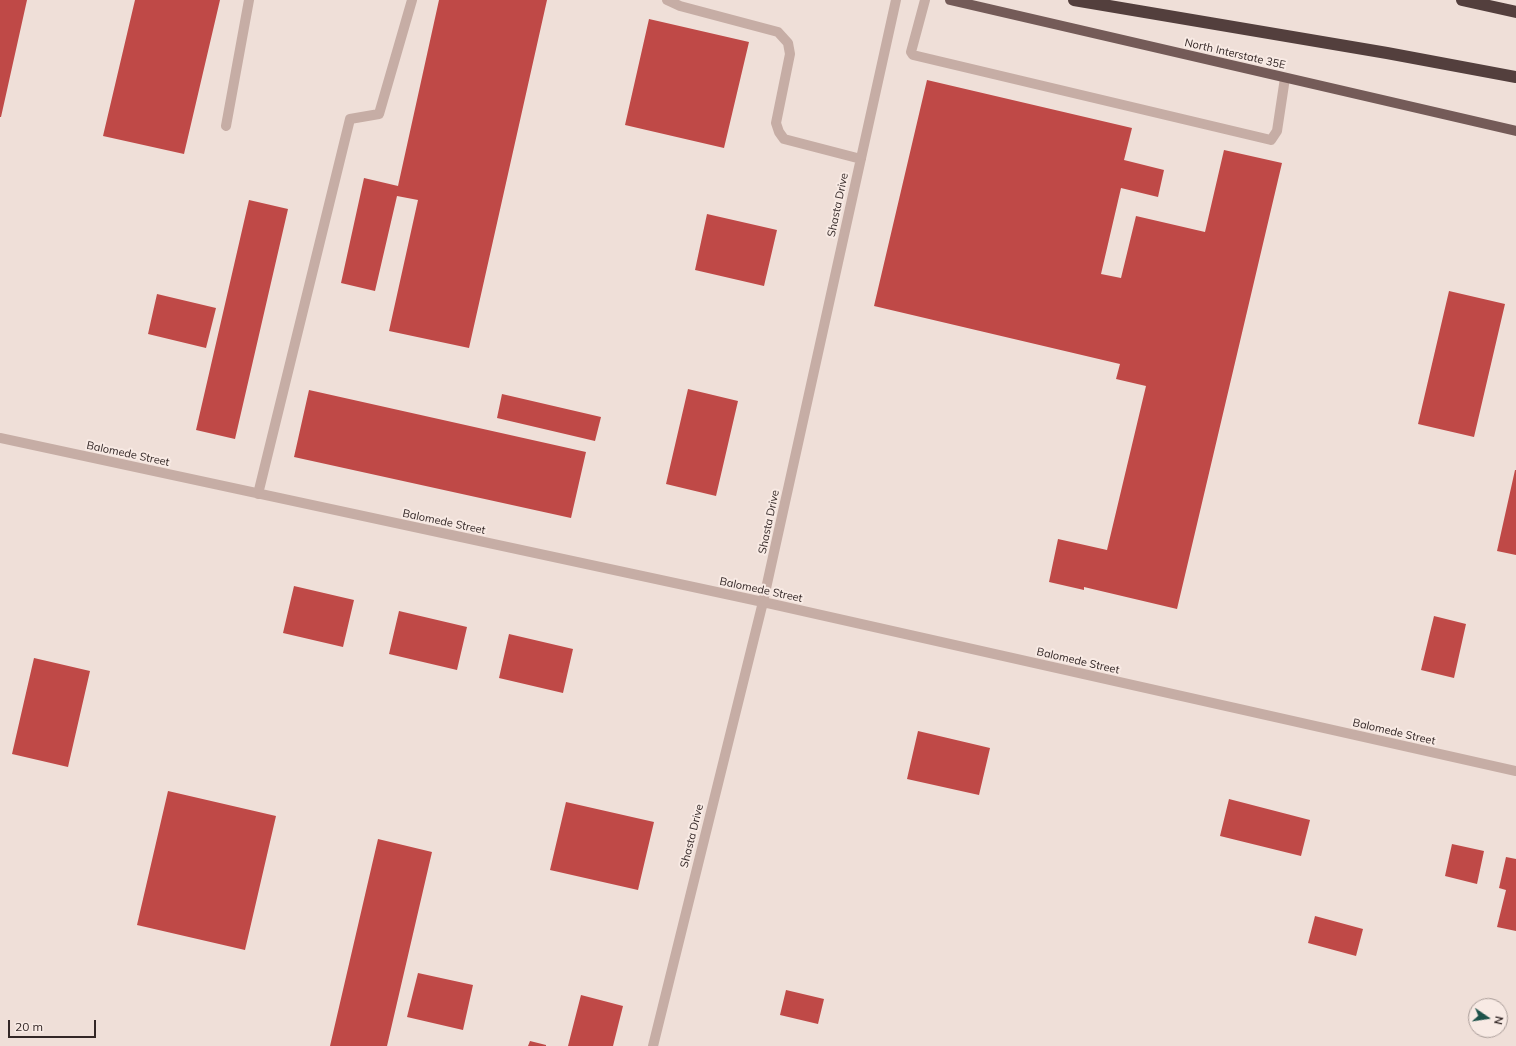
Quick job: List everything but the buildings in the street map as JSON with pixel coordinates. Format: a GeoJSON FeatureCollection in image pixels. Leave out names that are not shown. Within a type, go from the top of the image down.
{"type":"FeatureCollection","features":[{"type":"Feature","properties":{"kind":"highway"},"geometry":{"type":"LineString","coordinates":[[1074,0],[1387,53],[1516,77]]}},
{"type":"Feature","properties":{"kind":"highway"},"geometry":{"type":"LineString","coordinates":[[1462,0],[1516,12]]}},
{"type":"Feature","properties":{"kind":"main road","name":"North Interstate 35E"},"geometry":{"type":"LineString","coordinates":[[950,0],[1516,131]]}},
{"type":"Feature","properties":{"kind":"street"},"geometry":{"type":"LineString","coordinates":[[226,126],[249,0]]}},
{"type":"Feature","properties":{"kind":"street"},"geometry":{"type":"LineString","coordinates":[[258,494],[350,118],[379,114],[412,0]]}},
{"type":"Feature","properties":{"kind":"street"},"geometry":{"type":"LineString","coordinates":[[667,0],[680,6],[778,32],[788,43],[790,54],[776,123],[779,132],[784,139],[861,159]]}},
{"type":"Feature","properties":{"kind":"street","name":"Shasta Drive"},"geometry":{"type":"LineString","coordinates":[[653,1046],[763,602],[896,0]]}},
{"type":"Feature","properties":{"kind":"street"},"geometry":{"type":"LineString","coordinates":[[925,0],[911,52],[913,55],[1271,140],[1277,131],[1285,78]]}},
{"type":"Feature","properties":{"kind":"street","name":"Balomede Street"},"geometry":{"type":"LineString","coordinates":[[0,438],[763,602],[1516,771]]}}]}
